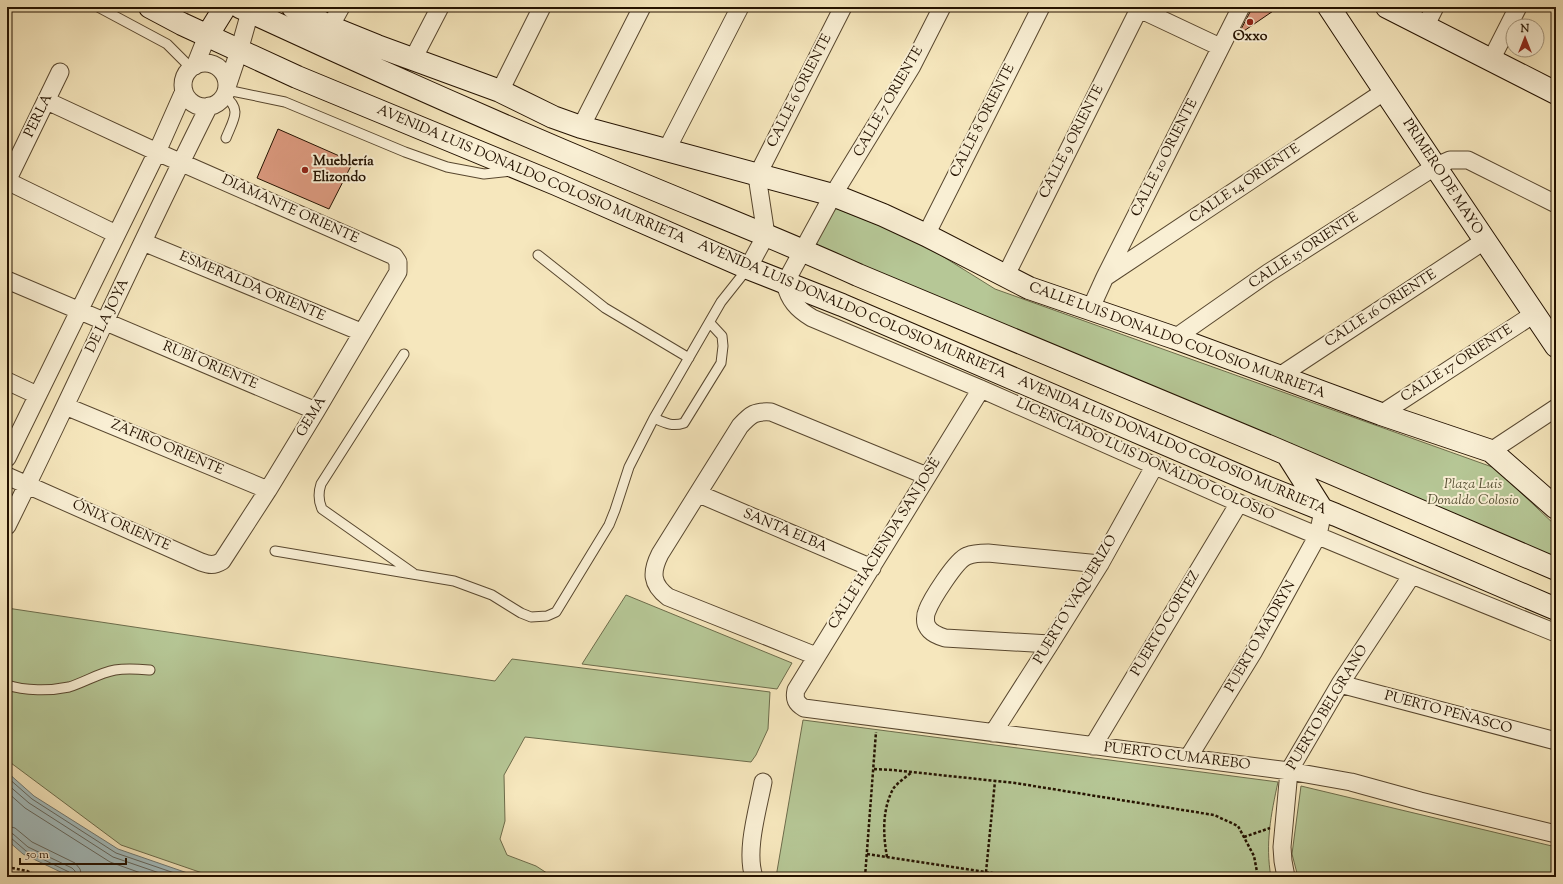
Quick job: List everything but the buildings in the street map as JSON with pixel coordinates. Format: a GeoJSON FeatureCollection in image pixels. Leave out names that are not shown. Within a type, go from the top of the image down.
{"type":"FeatureCollection","features":[{"type":"Feature","properties":{"kind":"main road","name":"AVENIDA LUIS DONALDO COLOSIO MURRIETA"},"geometry":{"type":"LineString","coordinates":[[150,7],[207,36],[317,85],[556,184],[748,268],[849,308],[1256,483],[1318,505],[1556,609]]}},
{"type":"Feature","properties":{"kind":"main road"},"geometry":{"type":"LineString","coordinates":[[207,36],[224,7]]}},
{"type":"Feature","properties":{"kind":"main road","name":"CALLE LUIS DONALDO COLOSIO MURRIETA"},"geometry":{"type":"LineString","coordinates":[[293,7],[330,27],[500,91],[553,117],[581,127],[667,149],[757,176],[833,196],[882,215],[926,235],[1029,288],[1175,338],[1381,414],[1491,451],[1556,508]]}},
{"type":"Feature","properties":{"kind":"main road","name":"PRIMERO DE MAYO"},"geometry":{"type":"LineString","coordinates":[[1329,7],[1436,166],[1484,241],[1556,346]]}},
{"type":"Feature","properties":{"kind":"main road"},"geometry":{"type":"LineString","coordinates":[[1387,7],[1556,93]]}},
{"type":"Feature","properties":{"kind":"main road"},"geometry":{"type":"LineString","coordinates":[[245,9],[314,42],[530,137],[803,250],[909,297],[1280,451],[1556,569]]}},
{"type":"Feature","properties":{"kind":"main road"},"geometry":{"type":"LineString","coordinates":[[1256,483],[1271,482],[1279,479],[1284,473],[1285,466],[1280,451]]}},
{"type":"Feature","properties":{"kind":"main road"},"geometry":{"type":"LineString","coordinates":[[1280,451],[1318,505]]}},
{"type":"Feature","properties":{"kind":"main road"},"geometry":{"type":"LineString","coordinates":[[1318,505],[1315,489],[1320,480],[1326,477],[1338,476]]}},
{"type":"Feature","properties":{"kind":"street"},"geometry":{"type":"LineString","coordinates":[[330,27],[341,7]]}},
{"type":"Feature","properties":{"kind":"street"},"geometry":{"type":"LineString","coordinates":[[413,59],[440,7]]}},
{"type":"Feature","properties":{"kind":"street"},"geometry":{"type":"LineString","coordinates":[[500,91],[542,7]]}},
{"type":"Feature","properties":{"kind":"street"},"geometry":{"type":"LineString","coordinates":[[581,127],[642,7]]}},
{"type":"Feature","properties":{"kind":"street"},"geometry":{"type":"LineString","coordinates":[[667,149],[740,7]]}},
{"type":"Feature","properties":{"kind":"street","name":"CALLE 6 ORIENTE"},"geometry":{"type":"LineString","coordinates":[[757,176],[843,7]]}},
{"type":"Feature","properties":{"kind":"street","name":"CALLE 7 ORIENTE"},"geometry":{"type":"LineString","coordinates":[[803,250],[833,196],[912,66],[942,7]]}},
{"type":"Feature","properties":{"kind":"street","name":"CALLE 8 ORIENTE"},"geometry":{"type":"LineString","coordinates":[[926,235],[1041,7]]}},
{"type":"Feature","properties":{"kind":"street","name":"CALLE 10 ORIENTE"},"geometry":{"type":"LineString","coordinates":[[1090,310],[1105,277],[1241,7]]}},
{"type":"Feature","properties":{"kind":"street"},"geometry":{"type":"LineString","coordinates":[[1425,27],[1435,7]]}},
{"type":"Feature","properties":{"kind":"street"},"geometry":{"type":"LineString","coordinates":[[1491,60],[1518,7]]}},
{"type":"Feature","properties":{"kind":"street"},"geometry":{"type":"LineString","coordinates":[[1137,8],[1220,47]]}},
{"type":"Feature","properties":{"kind":"street","name":"CALLE 9 ORIENTE"},"geometry":{"type":"LineString","coordinates":[[1006,275],[1137,8]]}},
{"type":"Feature","properties":{"kind":"street"},"geometry":{"type":"LineString","coordinates":[[226,90],[239,50],[245,9]]}},
{"type":"Feature","properties":{"kind":"street","name":"DE LA JOYA"},"geometry":{"type":"LineString","coordinates":[[7,458],[157,152],[184,91],[185,77],[193,67],[207,36]]}},
{"type":"Feature","properties":{"kind":"street"},"geometry":{"type":"LineString","coordinates":[[193,67],[202,63],[214,65],[224,72],[226,90]]}},
{"type":"Feature","properties":{"kind":"street","name":"PERLA"},"geometry":{"type":"LineString","coordinates":[[7,181],[60,72]]}},
{"type":"Feature","properties":{"kind":"street","name":"DE LA JOYA"},"geometry":{"type":"LineString","coordinates":[[7,526],[180,162],[209,106],[215,104],[226,90]]}},
{"type":"Feature","properties":{"kind":"street"},"geometry":{"type":"LineString","coordinates":[[184,91],[190,100],[198,106],[209,106]]}},
{"type":"Feature","properties":{"kind":"street","name":"CALLE 14 ORIENTE"},"geometry":{"type":"LineString","coordinates":[[1105,277],[1385,91]]}},
{"type":"Feature","properties":{"kind":"street","name":"DIAMANTE ORIENTE"},"geometry":{"type":"LineString","coordinates":[[47,100],[157,152],[394,256],[398,262]]}},
{"type":"Feature","properties":{"kind":"street","name":"CALLE 15 ORIENTE"},"geometry":{"type":"LineString","coordinates":[[1175,338],[1268,274],[1436,166],[1450,160],[1468,160],[1556,204]]}},
{"type":"Feature","properties":{"kind":"street"},"geometry":{"type":"LineString","coordinates":[[748,268],[766,235],[757,176]]}},
{"type":"Feature","properties":{"kind":"street"},"geometry":{"type":"LineString","coordinates":[[7,181],[116,234]]}},
{"type":"Feature","properties":{"kind":"street","name":"CALLE 16 ORIENTE"},"geometry":{"type":"LineString","coordinates":[[1278,377],[1484,241]]}},
{"type":"Feature","properties":{"kind":"street","name":"ESMERALDA ORIENTE"},"geometry":{"type":"LineString","coordinates":[[143,242],[361,332]]}},
{"type":"Feature","properties":{"kind":"street"},"geometry":{"type":"LineString","coordinates":[[785,283],[803,250]]}},
{"type":"Feature","properties":{"kind":"street","name":"GEMA"},"geometry":{"type":"LineString","coordinates":[[216,565],[222,561],[268,490],[316,411],[361,332],[398,272],[398,262]]}},
{"type":"Feature","properties":{"kind":"street","name":"RUBÍ ORIENTE"},"geometry":{"type":"LineString","coordinates":[[7,280],[316,411]]}},
{"type":"Feature","properties":{"kind":"street","name":"LICENCIADO LUIS DONALDO COLOSIO"},"geometry":{"type":"LineString","coordinates":[[785,283],[787,292],[792,302],[800,310],[812,318],[981,388],[1238,503],[1556,633]]}},
{"type":"Feature","properties":{"kind":"street","name":"CALLE 17 ORIENTE"},"geometry":{"type":"LineString","coordinates":[[1381,414],[1534,314]]}},
{"type":"Feature","properties":{"kind":"street"},"geometry":{"type":"LineString","coordinates":[[7,381],[37,395]]}},
{"type":"Feature","properties":{"kind":"street","name":"CALLE HACIENDA SAN JOSÉ"},"geometry":{"type":"LineString","coordinates":[[796,701],[794,696],[796,690],[816,656],[872,568],[981,388]]}},
{"type":"Feature","properties":{"kind":"street","name":"ZAFIRO ORIENTE"},"geometry":{"type":"LineString","coordinates":[[65,406],[268,490]]}},
{"type":"Feature","properties":{"kind":"street"},"geometry":{"type":"LineString","coordinates":[[1491,451],[1556,408]]}},
{"type":"Feature","properties":{"kind":"street"},"geometry":{"type":"LineString","coordinates":[[816,656],[668,597],[660,591],[655,582],[653,574],[656,563],[740,426],[753,413],[762,411],[771,412],[927,476]]}},
{"type":"Feature","properties":{"kind":"street","name":"PUERTO VAQUERIZO"},"geometry":{"type":"LineString","coordinates":[[992,733],[1100,564],[1156,465]]}},
{"type":"Feature","properties":{"kind":"street","name":"ÓNIX ORIENTE"},"geometry":{"type":"LineString","coordinates":[[7,476],[208,565],[216,565]]}},
{"type":"Feature","properties":{"kind":"street","name":"SANTA ELBA"},"geometry":{"type":"LineString","coordinates":[[699,494],[872,568]]}},
{"type":"Feature","properties":{"kind":"street","name":"PUERTO CORTEZ"},"geometry":{"type":"LineString","coordinates":[[1093,746],[1238,503]]}},
{"type":"Feature","properties":{"kind":"street","name":"PUERTO MADRYN"},"geometry":{"type":"LineString","coordinates":[[1188,758],[1254,651],[1318,535],[1318,505]]}},
{"type":"Feature","properties":{"kind":"street"},"geometry":{"type":"LineString","coordinates":[[1050,644],[945,638],[932,632],[927,626],[926,613],[954,567],[966,556],[975,553],[1100,564]]}},
{"type":"Feature","properties":{"kind":"street","name":"PUERTO BELGRANO"},"geometry":{"type":"LineString","coordinates":[[1286,877],[1282,847],[1288,771],[1340,684],[1412,575]]}},
{"type":"Feature","properties":{"kind":"street","name":"PUERTO PEÑASCO"},"geometry":{"type":"LineString","coordinates":[[1340,684],[1556,741]]}},
{"type":"Feature","properties":{"kind":"street","name":"PUERTO CUMAREBO"},"geometry":{"type":"LineString","coordinates":[[796,701],[804,708],[1288,771],[1351,782],[1420,801],[1556,834]]}},
{"type":"Feature","properties":{"kind":"street"},"geometry":{"type":"LineString","coordinates":[[754,877],[751,868],[751,849],[762,782]]}},
{"type":"Feature","properties":{"kind":"lane"},"geometry":{"type":"LineString","coordinates":[[98,7],[167,44],[193,67]]}},
{"type":"Feature","properties":{"kind":"lane"},"geometry":{"type":"LineString","coordinates":[[226,90],[235,106],[235,112],[226,138]]}},
{"type":"Feature","properties":{"kind":"lane"},"geometry":{"type":"LineString","coordinates":[[226,90],[285,102],[405,152],[447,167],[484,174],[522,170]]}},
{"type":"Feature","properties":{"kind":"lane"},"geometry":{"type":"LineString","coordinates":[[538,255],[605,308],[689,358]]}},
{"type":"Feature","properties":{"kind":"lane"},"geometry":{"type":"LineString","coordinates":[[275,551],[454,581],[473,587],[531,617],[540,618],[553,615],[609,525],[629,467],[654,418],[721,302],[748,268]]}},
{"type":"Feature","properties":{"kind":"lane"},"geometry":{"type":"LineString","coordinates":[[654,418],[676,426],[684,423],[721,363],[723,346],[722,336],[710,322]]}},
{"type":"Feature","properties":{"kind":"lane"},"geometry":{"type":"LineString","coordinates":[[404,354],[321,484],[319,497],[322,509],[416,575]]}},
{"type":"Feature","properties":{"kind":"lane"},"geometry":{"type":"LineString","coordinates":[[7,685],[14,687],[57,689],[114,670],[150,670]]}},
{"type":"Feature","properties":{"kind":"path"},"geometry":{"type":"LineString","coordinates":[[865,877],[877,718]]}},
{"type":"Feature","properties":{"kind":"path"},"geometry":{"type":"LineString","coordinates":[[874,769],[1015,783],[1214,815],[1238,826],[1254,856],[1258,877]]}},
{"type":"Feature","properties":{"kind":"path"},"geometry":{"type":"LineString","coordinates":[[887,857],[884,840],[884,814],[894,788],[912,772]]}},
{"type":"Feature","properties":{"kind":"path"},"geometry":{"type":"LineString","coordinates":[[986,872],[995,781]]}},
{"type":"Feature","properties":{"kind":"path"},"geometry":{"type":"LineString","coordinates":[[1244,837],[1284,823]]}},
{"type":"Feature","properties":{"kind":"path"},"geometry":{"type":"LineString","coordinates":[[867,854],[1018,877]]}},
{"type":"Feature","properties":{"kind":"path"},"geometry":{"type":"LineString","coordinates":[[7,867],[27,871],[40,877]]}},
{"type":"Feature","properties":{"kind":"green space","name":"Plaza Luis Donaldo Colosio"},"geometry":{"type":"Polygon","coordinates":[[[830,206],[918,241],[995,289],[1495,468],[1556,526],[1556,562],[816,246],[830,206]]]}},
{"type":"Feature","properties":{"kind":"green space"},"geometry":{"type":"Polygon","coordinates":[[[626,595],[792,663],[777,689],[582,664],[626,595]]]}},
{"type":"Feature","properties":{"kind":"green space"},"geometry":{"type":"Polygon","coordinates":[[[7,608],[495,681],[512,659],[770,692],[768,729],[756,755],[751,762],[525,737],[504,775],[505,821],[500,839],[507,855],[536,866],[553,877],[211,876],[121,845],[7,760],[7,608]]]}},
{"type":"Feature","properties":{"kind":"green space"},"geometry":{"type":"Polygon","coordinates":[[[803,720],[1278,782],[1271,817],[1269,841],[1269,865],[1271,877],[776,877],[803,720]]]}},
{"type":"Feature","properties":{"kind":"green space"},"geometry":{"type":"Polygon","coordinates":[[[1301,786],[1556,847],[1556,877],[1298,877],[1292,854],[1301,786]]]}},
{"type":"Feature","properties":{"kind":"water"},"geometry":{"type":"Polygon","coordinates":[[[7,772],[34,796],[118,849],[199,877],[71,877],[23,854],[7,840],[7,772]]]}},
{"type":"Feature","properties":{"kind":"place","name":"Oxxo"},"geometry":{"type":"Point","coordinates":[1250,22]}},
{"type":"Feature","properties":{"kind":"place","name":"Mueblería Elizondo"},"geometry":{"type":"Point","coordinates":[305,170]}}]}
